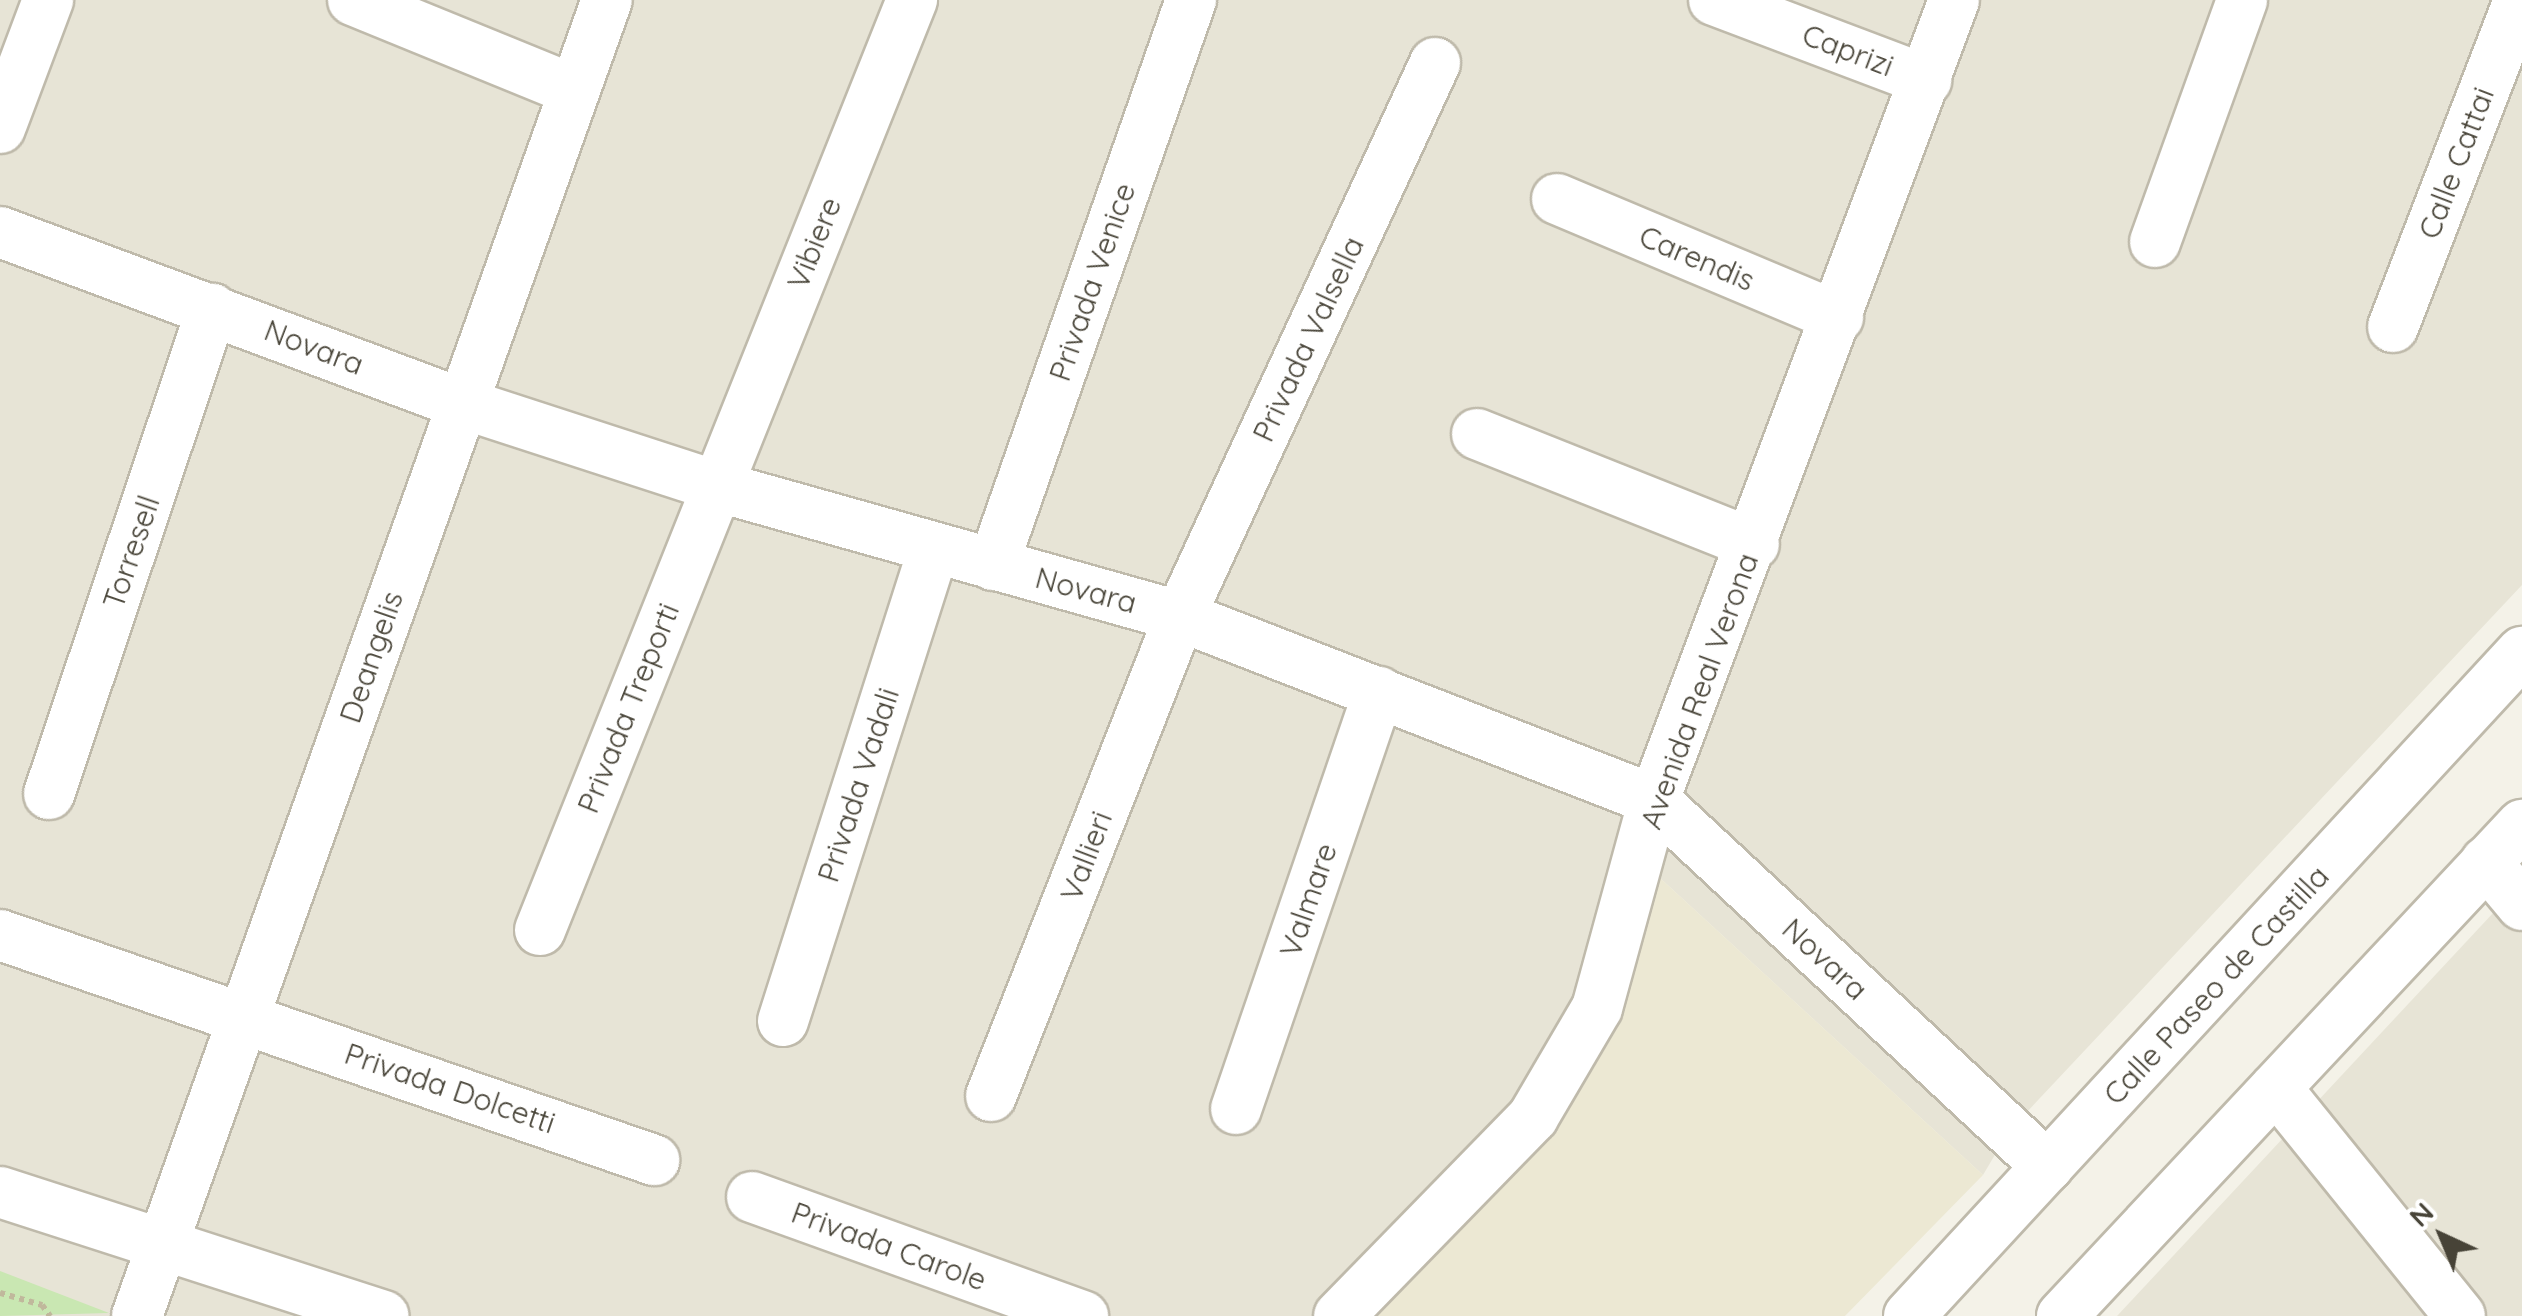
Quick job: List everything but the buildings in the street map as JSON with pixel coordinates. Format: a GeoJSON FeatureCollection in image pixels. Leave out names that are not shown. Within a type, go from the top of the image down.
{"type":"FeatureCollection","features":[{"type":"Feature","properties":{"kind":"street"},"geometry":{"type":"LineString","coordinates":[[0,128],[48,0]]}},
{"type":"Feature","properties":{"kind":"street"},"geometry":{"type":"LineString","coordinates":[[353,0],[574,90]]}},
{"type":"Feature","properties":{"kind":"street","name":"Deangelis"},"geometry":{"type":"LineString","coordinates":[[137,1316],[246,1017],[458,402],[608,0]]}},
{"type":"Feature","properties":{"kind":"street","name":"Vibiere"},"geometry":{"type":"LineString","coordinates":[[716,486],[912,0]]}},
{"type":"Feature","properties":{"kind":"street","name":"Privada Venice"},"geometry":{"type":"LineString","coordinates":[[993,565],[1191,0]]}},
{"type":"Feature","properties":{"kind":"street","name":"Caprizi"},"geometry":{"type":"LineString","coordinates":[[1714,0],[1926,80]]}},
{"type":"Feature","properties":{"kind":"street","name":"Avenida Real Verona"},"geometry":{"type":"LineString","coordinates":[[1340,1316],[1533,1117],[1597,1008],[1654,800],[1754,544],[1954,0]]}},
{"type":"Feature","properties":{"kind":"street"},"geometry":{"type":"LineString","coordinates":[[2155,242],[2242,0]]}},
{"type":"Feature","properties":{"kind":"street","name":"Calle Cattai"},"geometry":{"type":"LineString","coordinates":[[2393,327],[2518,0]]}},
{"type":"Feature","properties":{"kind":"street","name":"Privada Valsella"},"geometry":{"type":"LineString","coordinates":[[1180,616],[1436,62]]}},
{"type":"Feature","properties":{"kind":"street","name":"Carendis"},"geometry":{"type":"LineString","coordinates":[[1557,199],[1838,317]]}},
{"type":"Feature","properties":{"kind":"street","name":"Novara"},"geometry":{"type":"LineString","coordinates":[[0,232],[458,402],[716,486],[933,550],[1180,616],[1654,800],[2048,1167]]}},
{"type":"Feature","properties":{"kind":"street","name":"Torresell"},"geometry":{"type":"LineString","coordinates":[[49,794],[212,309]]}},
{"type":"Feature","properties":{"kind":"street"},"geometry":{"type":"LineString","coordinates":[[1477,434],[1754,544]]}},
{"type":"Feature","properties":{"kind":"street","name":"Privada Treporti"},"geometry":{"type":"LineString","coordinates":[[540,930],[716,486]]}},
{"type":"Feature","properties":{"kind":"street","name":"Privada Vadali"},"geometry":{"type":"LineString","coordinates":[[783,1021],[933,550]]}},
{"type":"Feature","properties":{"kind":"street","name":"Vallieri"},"geometry":{"type":"LineString","coordinates":[[991,1096],[1180,616]]}},
{"type":"Feature","properties":{"kind":"street","name":"Calle Paseo de Castilla"},"geometry":{"type":"LineString","coordinates":[[1908,1316],[2522,652]]}},
{"type":"Feature","properties":{"kind":"street","name":"Valmare"},"geometry":{"type":"LineString","coordinates":[[1236,1109],[1379,692]]}},
{"type":"Feature","properties":{"kind":"street"},"geometry":{"type":"LineString","coordinates":[[2062,1316],[2522,824]]}},
{"type":"Feature","properties":{"kind":"street"},"geometry":{"type":"LineString","coordinates":[[2486,862],[2522,905]]}},
{"type":"Feature","properties":{"kind":"street","name":"Privada Dolcetti"},"geometry":{"type":"LineString","coordinates":[[0,935],[654,1160]]}},
{"type":"Feature","properties":{"kind":"street"},"geometry":{"type":"LineString","coordinates":[[2276,1088],[2460,1316]]}},
{"type":"Feature","properties":{"kind":"street"},"geometry":{"type":"LineString","coordinates":[[0,1192],[164,1242],[382,1316]]}},
{"type":"Feature","properties":{"kind":"street","name":"Privada Carole"},"geometry":{"type":"LineString","coordinates":[[752,1196],[1083,1316]]}},
{"type":"Feature","properties":{"kind":"path"},"geometry":{"type":"LineString","coordinates":[[0,1292],[42,1304],[50,1316]]}},
{"type":"Feature","properties":{"kind":"shaded area"},"geometry":{"type":"Polygon","coordinates":[[[0,0],[2522,0],[2522,585],[2009,1131],[1983,1175],[1648,867],[1610,1016],[1363,1316],[0,1316],[0,0]]]}},
{"type":"Feature","properties":{"kind":"shaded area"},"geometry":{"type":"Polygon","coordinates":[[[1648,867],[1983,1175],[1845,1316],[1363,1316],[1541,1131],[1648,867]]]}},
{"type":"Feature","properties":{"kind":"shaded area"},"geometry":{"type":"Polygon","coordinates":[[[2522,882],[2522,1316],[2117,1316],[2522,882]]]}},
{"type":"Feature","properties":{"kind":"green space"},"geometry":{"type":"Polygon","coordinates":[[[0,1271],[109,1313],[0,1316],[0,1271]]]}}]}
